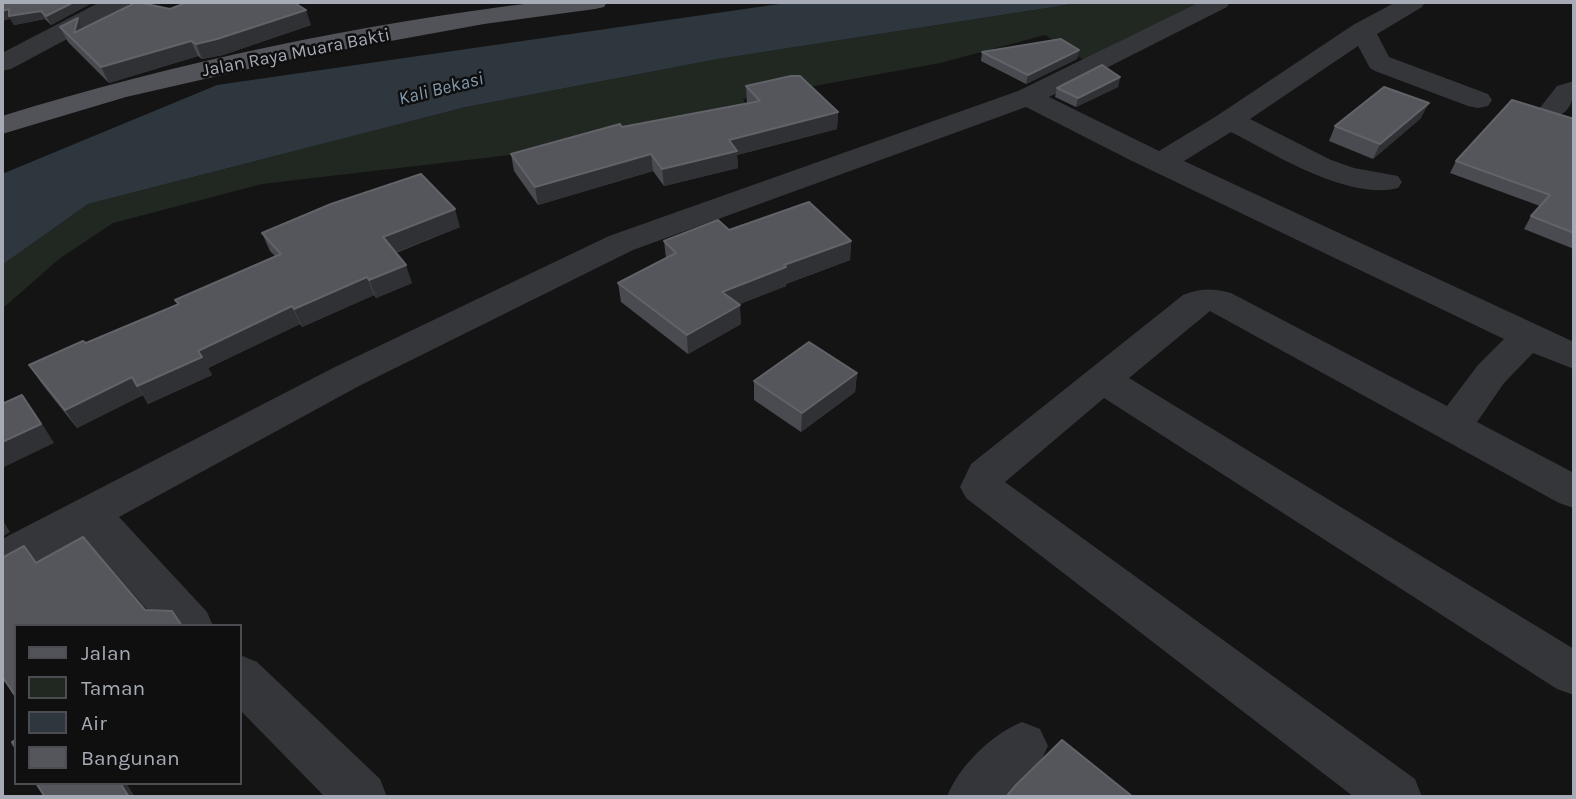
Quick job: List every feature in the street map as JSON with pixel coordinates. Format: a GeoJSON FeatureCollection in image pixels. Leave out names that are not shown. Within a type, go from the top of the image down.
{"type":"FeatureCollection","features":[{"type":"Feature","properties":{"kind":"main road","name":"Jalan Raya Muara Bakti"},"geometry":{"type":"LineString","coordinates":[[2,125],[63,105],[137,86],[267,57],[470,19],[595,2]]}},
{"type":"Feature","properties":{"kind":"street"},"geometry":{"type":"LineString","coordinates":[[2,63],[118,2]]}},
{"type":"Feature","properties":{"kind":"street"},"geometry":{"type":"LineString","coordinates":[[2,560],[346,377],[621,243],[1028,97],[1218,2]]}},
{"type":"Feature","properties":{"kind":"street"},"geometry":{"type":"LineString","coordinates":[[1161,162],[1230,120],[1362,30],[1413,2]]}},
{"type":"Feature","properties":{"kind":"street"},"geometry":{"type":"LineString","coordinates":[[1362,30],[1384,65],[1478,100]]}},
{"type":"Feature","properties":{"kind":"street"},"geometry":{"type":"LineString","coordinates":[[1553,109],[1567,92],[1574,89]]}},
{"type":"Feature","properties":{"kind":"street"},"geometry":{"type":"LineString","coordinates":[[1028,97],[1140,154],[1574,358]]}},
{"type":"Feature","properties":{"kind":"street"},"geometry":{"type":"LineString","coordinates":[[1230,120],[1320,166],[1348,176],[1387,182]]}},
{"type":"Feature","properties":{"kind":"street"},"geometry":{"type":"LineString","coordinates":[[1396,797],[981,487],[986,475],[1195,303],[1205,299],[1219,301],[1574,492]]}},
{"type":"Feature","properties":{"kind":"street"},"geometry":{"type":"LineString","coordinates":[[1453,427],[1491,374],[1528,336]]}},
{"type":"Feature","properties":{"kind":"street"},"geometry":{"type":"LineString","coordinates":[[1102,379],[1574,674]]}},
{"type":"Feature","properties":{"kind":"street"},"geometry":{"type":"LineString","coordinates":[[89,513],[188,624]]}},
{"type":"Feature","properties":{"kind":"street"},"geometry":{"type":"LineString","coordinates":[[242,679],[361,797]]}},
{"type":"Feature","properties":{"kind":"street"},"geometry":{"type":"LineString","coordinates":[[973,797],[1022,746]]}},
{"type":"Feature","properties":{"kind":"green space"},"geometry":{"type":"Polygon","coordinates":[[[1075,2],[1219,2],[1091,65],[1045,35],[940,63],[743,99],[749,111],[561,149],[262,184],[113,223],[59,259],[2,309],[2,265],[88,204],[466,107],[718,59],[1075,2]]]}},
{"type":"Feature","properties":{"kind":"water","name":"Kali Bekasi"},"geometry":{"type":"Polygon","coordinates":[[[793,2],[1075,2],[718,59],[466,107],[88,204],[2,265],[2,174],[217,85],[793,2]]]}},
{"type":"Feature","properties":{"kind":"building"},"geometry":{"type":"Polygon","coordinates":[[[2,2],[74,2],[46,16],[41,11],[9,16],[9,9],[2,11],[2,2]]]}},
{"type":"Feature","properties":{"kind":"building"},"geometry":{"type":"Polygon","coordinates":[[[137,2],[170,9],[188,2],[293,2],[306,10],[217,39],[196,44],[191,41],[101,67],[60,27],[78,18],[74,33],[137,2]]]}},
{"type":"Feature","properties":{"kind":"building"},"geometry":{"type":"Polygon","coordinates":[[[1061,39],[1079,50],[1028,75],[982,52],[1061,39]]]}},
{"type":"Feature","properties":{"kind":"building"},"geometry":{"type":"Polygon","coordinates":[[[1102,65],[1120,77],[1078,98],[1057,88],[1102,65]]]}},
{"type":"Feature","properties":{"kind":"building"},"geometry":{"type":"Polygon","coordinates":[[[800,76],[838,112],[729,140],[737,151],[662,169],[651,154],[535,187],[511,154],[620,124],[622,127],[760,101],[746,86],[800,76]]]}},
{"type":"Feature","properties":{"kind":"building"},"geometry":{"type":"Polygon","coordinates":[[[1384,87],[1429,103],[1380,144],[1335,126],[1384,87]]]}},
{"type":"Feature","properties":{"kind":"building"},"geometry":{"type":"Polygon","coordinates":[[[1512,100],[1574,119],[1574,233],[1531,216],[1550,195],[1456,161],[1512,100]]]}},
{"type":"Feature","properties":{"kind":"building"},"geometry":{"type":"Polygon","coordinates":[[[421,174],[455,209],[383,237],[406,265],[369,280],[367,277],[294,309],[292,306],[198,351],[202,357],[137,386],[132,377],[65,410],[29,365],[179,304],[175,300],[281,254],[262,233],[331,204],[421,174]]]}},
{"type":"Feature","properties":{"kind":"building"},"geometry":{"type":"Polygon","coordinates":[[[809,202],[851,241],[784,265],[786,267],[722,292],[740,305],[687,335],[618,283],[676,253],[664,241],[718,220],[729,230],[809,202]]]}},
{"type":"Feature","properties":{"kind":"building"},"geometry":{"type":"Polygon","coordinates":[[[809,342],[857,373],[802,413],[754,381],[809,342]]]}},
{"type":"Feature","properties":{"kind":"building"},"geometry":{"type":"Polygon","coordinates":[[[22,395],[41,424],[2,442],[2,404],[22,395]]]}},
{"type":"Feature","properties":{"kind":"building"},"geometry":{"type":"Polygon","coordinates":[[[83,537],[145,610],[172,611],[181,624],[14,624],[14,694],[2,676],[2,558],[24,546],[36,563],[83,537]]]}},
{"type":"Feature","properties":{"kind":"building"},"geometry":{"type":"Polygon","coordinates":[[[1062,740],[1133,797],[1006,797],[1062,740]]]}},
{"type":"Feature","properties":{"kind":"building"},"geometry":{"type":"Polygon","coordinates":[[[37,785],[121,785],[129,797],[45,797],[37,785]]]}}]}
